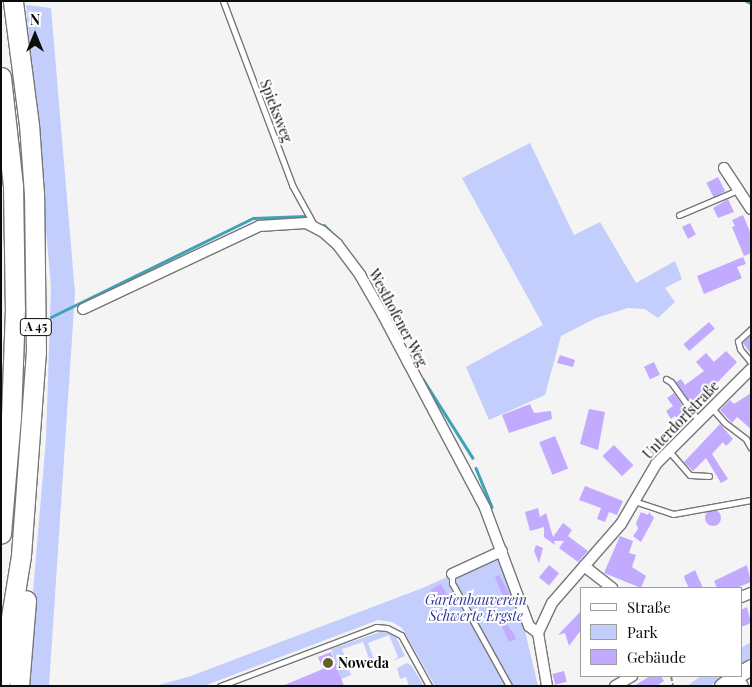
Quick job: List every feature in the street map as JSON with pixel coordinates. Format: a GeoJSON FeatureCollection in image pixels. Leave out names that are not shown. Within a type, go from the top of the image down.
{"type":"FeatureCollection","features":[{"type":"Feature","properties":{"kind":"highway","name":"A 45"},"geometry":{"type":"LineString","coordinates":[[1,679],[19,564],[30,461],[36,353],[34,202],[29,125],[14,5]]}},
{"type":"Feature","properties":{"kind":"highway","name":"A 45"},"geometry":{"type":"LineString","coordinates":[[1,77],[13,186],[15,281],[12,417],[1,534]]}},
{"type":"Feature","properties":{"kind":"highway"},"geometry":{"type":"LineString","coordinates":[[19,686],[29,569],[30,461]]}},
{"type":"Feature","properties":{"kind":"main road"},"geometry":{"type":"LineString","coordinates":[[722,686],[740,680],[751,667]]}},
{"type":"Feature","properties":{"kind":"street"},"geometry":{"type":"LineString","coordinates":[[724,168],[751,209]]}},
{"type":"Feature","properties":{"kind":"street"},"geometry":{"type":"LineString","coordinates":[[83,309],[259,226],[283,223],[314,226]]}},
{"type":"Feature","properties":{"kind":"street","name":"Westhofener Weg"},"geometry":{"type":"LineString","coordinates":[[314,226],[337,244],[383,315],[421,391],[464,466],[502,551],[529,626],[538,633]]}},
{"type":"Feature","properties":{"kind":"street","name":"Unterdorfstraße"},"geometry":{"type":"LineString","coordinates":[[538,633],[552,603],[621,524],[656,464],[751,369]]}},
{"type":"Feature","properties":{"kind":"street"},"geometry":{"type":"LineString","coordinates":[[452,574],[502,551]]}},
{"type":"Feature","properties":{"kind":"street"},"geometry":{"type":"LineString","coordinates":[[584,566],[611,587]]}},
{"type":"Feature","properties":{"kind":"street"},"geometry":{"type":"LineString","coordinates":[[538,633],[547,686]]}},
{"type":"Feature","properties":{"kind":"street"},"geometry":{"type":"LineString","coordinates":[[615,686],[630,677]]}},
{"type":"Feature","properties":{"kind":"lane","name":"Spieksweg"},"geometry":{"type":"LineString","coordinates":[[223,1],[292,185],[314,226]]}},
{"type":"Feature","properties":{"kind":"lane"},"geometry":{"type":"LineString","coordinates":[[679,214],[738,190]]}},
{"type":"Feature","properties":{"kind":"lane"},"geometry":{"type":"LineString","coordinates":[[751,329],[738,341],[738,345],[751,362]]}},
{"type":"Feature","properties":{"kind":"lane"},"geometry":{"type":"LineString","coordinates":[[666,379],[671,382],[698,420]]}},
{"type":"Feature","properties":{"kind":"lane"},"geometry":{"type":"LineString","coordinates":[[711,407],[725,423],[746,439],[751,448]]}},
{"type":"Feature","properties":{"kind":"lane"},"geometry":{"type":"LineString","coordinates":[[668,450],[690,475],[709,476]]}},
{"type":"Feature","properties":{"kind":"lane"},"geometry":{"type":"LineString","coordinates":[[634,501],[673,514],[751,500]]}},
{"type":"Feature","properties":{"kind":"lane"},"geometry":{"type":"LineString","coordinates":[[452,574],[452,583],[509,686]]}},
{"type":"Feature","properties":{"kind":"lane"},"geometry":{"type":"LineString","coordinates":[[220,686],[376,627],[387,628],[401,635],[429,686]]}},
{"type":"Feature","properties":{"kind":"green space"},"geometry":{"type":"Polygon","coordinates":[[[26,5],[51,8],[75,293],[49,686],[25,686],[46,439],[51,286],[26,5]]]}},
{"type":"Feature","properties":{"kind":"green space"},"geometry":{"type":"Polygon","coordinates":[[[530,143],[574,235],[600,222],[636,283],[675,261],[682,279],[665,288],[675,302],[658,318],[645,309],[628,308],[596,318],[561,336],[545,395],[489,420],[466,367],[543,325],[462,178],[530,143]]]}},
{"type":"Feature","properties":{"kind":"green space","name":"Gartenbauverein Schwerte Ergste"},"geometry":{"type":"Polygon","coordinates":[[[495,556],[499,557],[521,614],[538,686],[435,686],[402,628],[392,622],[378,620],[204,686],[155,686],[191,676],[420,589],[495,556]]]}},
{"type":"Feature","properties":{"kind":"green space"},"geometry":{"type":"Polygon","coordinates":[[[383,631],[396,637],[405,656],[392,661],[398,657],[389,635],[368,643],[376,665],[383,664],[367,671],[372,667],[363,642],[342,649],[351,675],[341,679],[331,649],[383,631]]]}},
{"type":"Feature","properties":{"kind":"green space"},"geometry":{"type":"Polygon","coordinates":[[[751,642],[751,657],[742,663],[742,647],[751,642]]]}},
{"type":"Feature","properties":{"kind":"green space"},"geometry":{"type":"Polygon","coordinates":[[[407,663],[411,665],[424,686],[409,686],[406,677],[400,679],[397,668],[407,663]]]}},
{"type":"Feature","properties":{"kind":"green space"},"geometry":{"type":"Polygon","coordinates":[[[700,677],[724,677],[710,686],[687,686],[700,677]]]}},
{"type":"Feature","properties":{"kind":"building"},"geometry":{"type":"Polygon","coordinates":[[[718,177],[725,191],[714,197],[706,183],[718,177]]]}},
{"type":"Feature","properties":{"kind":"building"},"geometry":{"type":"Polygon","coordinates":[[[728,199],[734,212],[718,218],[713,208],[728,199]]]}},
{"type":"Feature","properties":{"kind":"building"},"geometry":{"type":"Polygon","coordinates":[[[743,215],[751,234],[751,253],[744,256],[732,227],[735,226],[732,220],[743,215]]]}},
{"type":"Feature","properties":{"kind":"building"},"geometry":{"type":"Polygon","coordinates":[[[690,223],[696,235],[688,239],[682,227],[690,223]]]}},
{"type":"Feature","properties":{"kind":"building"},"geometry":{"type":"Polygon","coordinates":[[[743,257],[746,264],[737,267],[742,278],[704,294],[697,276],[743,257]]]}},
{"type":"Feature","properties":{"kind":"building"},"geometry":{"type":"Polygon","coordinates":[[[709,322],[715,329],[689,351],[683,344],[709,322]]]}},
{"type":"Feature","properties":{"kind":"building"},"geometry":{"type":"Polygon","coordinates":[[[751,335],[751,354],[743,343],[751,335]]]}},
{"type":"Feature","properties":{"kind":"building"},"geometry":{"type":"Polygon","coordinates":[[[726,351],[737,362],[711,389],[713,392],[693,406],[676,382],[681,379],[685,385],[704,371],[696,362],[706,353],[714,362],[726,351]]]}},
{"type":"Feature","properties":{"kind":"building"},"geometry":{"type":"Polygon","coordinates":[[[560,355],[575,360],[573,367],[557,363],[560,355]]]}},
{"type":"Feature","properties":{"kind":"building"},"geometry":{"type":"Polygon","coordinates":[[[654,362],[660,375],[650,379],[644,367],[654,362]]]}},
{"type":"Feature","properties":{"kind":"building"},"geometry":{"type":"Polygon","coordinates":[[[674,393],[689,415],[679,421],[675,416],[671,419],[666,411],[673,406],[667,398],[674,393]]]}},
{"type":"Feature","properties":{"kind":"building"},"geometry":{"type":"Polygon","coordinates":[[[751,393],[751,429],[737,417],[732,423],[720,410],[730,400],[734,404],[751,393]]]}},
{"type":"Feature","properties":{"kind":"building"},"geometry":{"type":"Polygon","coordinates":[[[530,404],[534,413],[551,411],[552,419],[509,433],[502,415],[530,404]]]}},
{"type":"Feature","properties":{"kind":"building"},"geometry":{"type":"Polygon","coordinates":[[[589,409],[605,412],[598,450],[580,444],[589,409]]]}},
{"type":"Feature","properties":{"kind":"building"},"geometry":{"type":"Polygon","coordinates":[[[720,424],[733,439],[726,446],[723,442],[712,454],[728,479],[721,483],[706,458],[693,471],[684,462],[720,424]]]}},
{"type":"Feature","properties":{"kind":"building"},"geometry":{"type":"Polygon","coordinates":[[[555,436],[568,468],[552,475],[539,442],[555,436]]]}},
{"type":"Feature","properties":{"kind":"building"},"geometry":{"type":"Polygon","coordinates":[[[614,445],[633,465],[622,476],[602,456],[614,445]]]}},
{"type":"Feature","properties":{"kind":"building"},"geometry":{"type":"Polygon","coordinates":[[[585,486],[623,501],[617,515],[609,512],[605,522],[597,519],[601,508],[579,500],[585,486]]]}},
{"type":"Feature","properties":{"kind":"building"},"geometry":{"type":"Polygon","coordinates":[[[538,508],[540,517],[546,513],[553,537],[563,523],[572,530],[568,536],[588,551],[578,562],[559,548],[564,541],[554,541],[555,545],[544,537],[544,527],[530,531],[525,512],[538,508]]]}},
{"type":"Feature","properties":{"kind":"building"},"geometry":{"type":"Polygon","coordinates":[[[710,510],[716,510],[721,515],[719,524],[710,526],[705,521],[705,515],[710,510]]]}},
{"type":"Feature","properties":{"kind":"building"},"geometry":{"type":"Polygon","coordinates":[[[641,512],[648,515],[649,512],[654,518],[641,542],[633,536],[638,529],[636,523],[641,512]]]}},
{"type":"Feature","properties":{"kind":"building"},"geometry":{"type":"Polygon","coordinates":[[[620,536],[633,541],[629,553],[636,555],[632,567],[646,576],[641,587],[604,573],[620,536]]]}},
{"type":"Feature","properties":{"kind":"building"},"geometry":{"type":"Polygon","coordinates":[[[536,545],[543,548],[539,563],[534,551],[536,545]]]}},
{"type":"Feature","properties":{"kind":"building"},"geometry":{"type":"Polygon","coordinates":[[[549,565],[559,573],[549,586],[539,577],[549,565]]]}},
{"type":"Feature","properties":{"kind":"building"},"geometry":{"type":"Polygon","coordinates":[[[747,565],[751,582],[738,587],[717,587],[714,581],[747,565]]]}},
{"type":"Feature","properties":{"kind":"building"},"geometry":{"type":"Polygon","coordinates":[[[695,570],[703,587],[688,587],[684,576],[695,570]]]}},
{"type":"Feature","properties":{"kind":"building"},"geometry":{"type":"Polygon","coordinates":[[[499,575],[511,597],[505,601],[495,577],[499,575]]]}},
{"type":"Feature","properties":{"kind":"building"},"geometry":{"type":"Polygon","coordinates":[[[441,584],[447,595],[437,601],[431,590],[441,584]]]}},
{"type":"Feature","properties":{"kind":"building"},"geometry":{"type":"Polygon","coordinates":[[[747,607],[751,623],[742,627],[742,610],[747,607]]]}},
{"type":"Feature","properties":{"kind":"building"},"geometry":{"type":"Polygon","coordinates":[[[580,612],[580,631],[569,646],[565,633],[558,635],[580,612]]]}},
{"type":"Feature","properties":{"kind":"building"},"geometry":{"type":"Polygon","coordinates":[[[499,613],[516,639],[509,642],[501,624],[493,616],[499,613]]]}},
{"type":"Feature","properties":{"kind":"building","name":"Noweda"},"geometry":{"type":"Polygon","coordinates":[[[331,652],[344,686],[282,686],[323,669],[318,657],[331,652]]]}},
{"type":"Feature","properties":{"kind":"building"},"geometry":{"type":"Polygon","coordinates":[[[564,671],[567,682],[555,685],[552,674],[564,671]]]}},
{"type":"Feature","properties":{"kind":"building"},"geometry":{"type":"Polygon","coordinates":[[[648,677],[662,677],[664,681],[657,686],[634,686],[648,677]]]}},
{"type":"Feature","properties":{"kind":"waterway"},"geometry":{"type":"LineString","coordinates":[[746,1],[751,3]]}},
{"type":"Feature","properties":{"kind":"waterway"},"geometry":{"type":"LineString","coordinates":[[51,317],[253,218],[305,216]]}},
{"type":"Feature","properties":{"kind":"waterway"},"geometry":{"type":"LineString","coordinates":[[324,225],[335,236]]}},
{"type":"Feature","properties":{"kind":"waterway"},"geometry":{"type":"LineString","coordinates":[[423,379],[473,458]]}},
{"type":"Feature","properties":{"kind":"waterway"},"geometry":{"type":"LineString","coordinates":[[476,468],[492,507]]}},
{"type":"Feature","properties":{"kind":"place","name":"Noweda"},"geometry":{"type":"Point","coordinates":[328,663]}}]}
